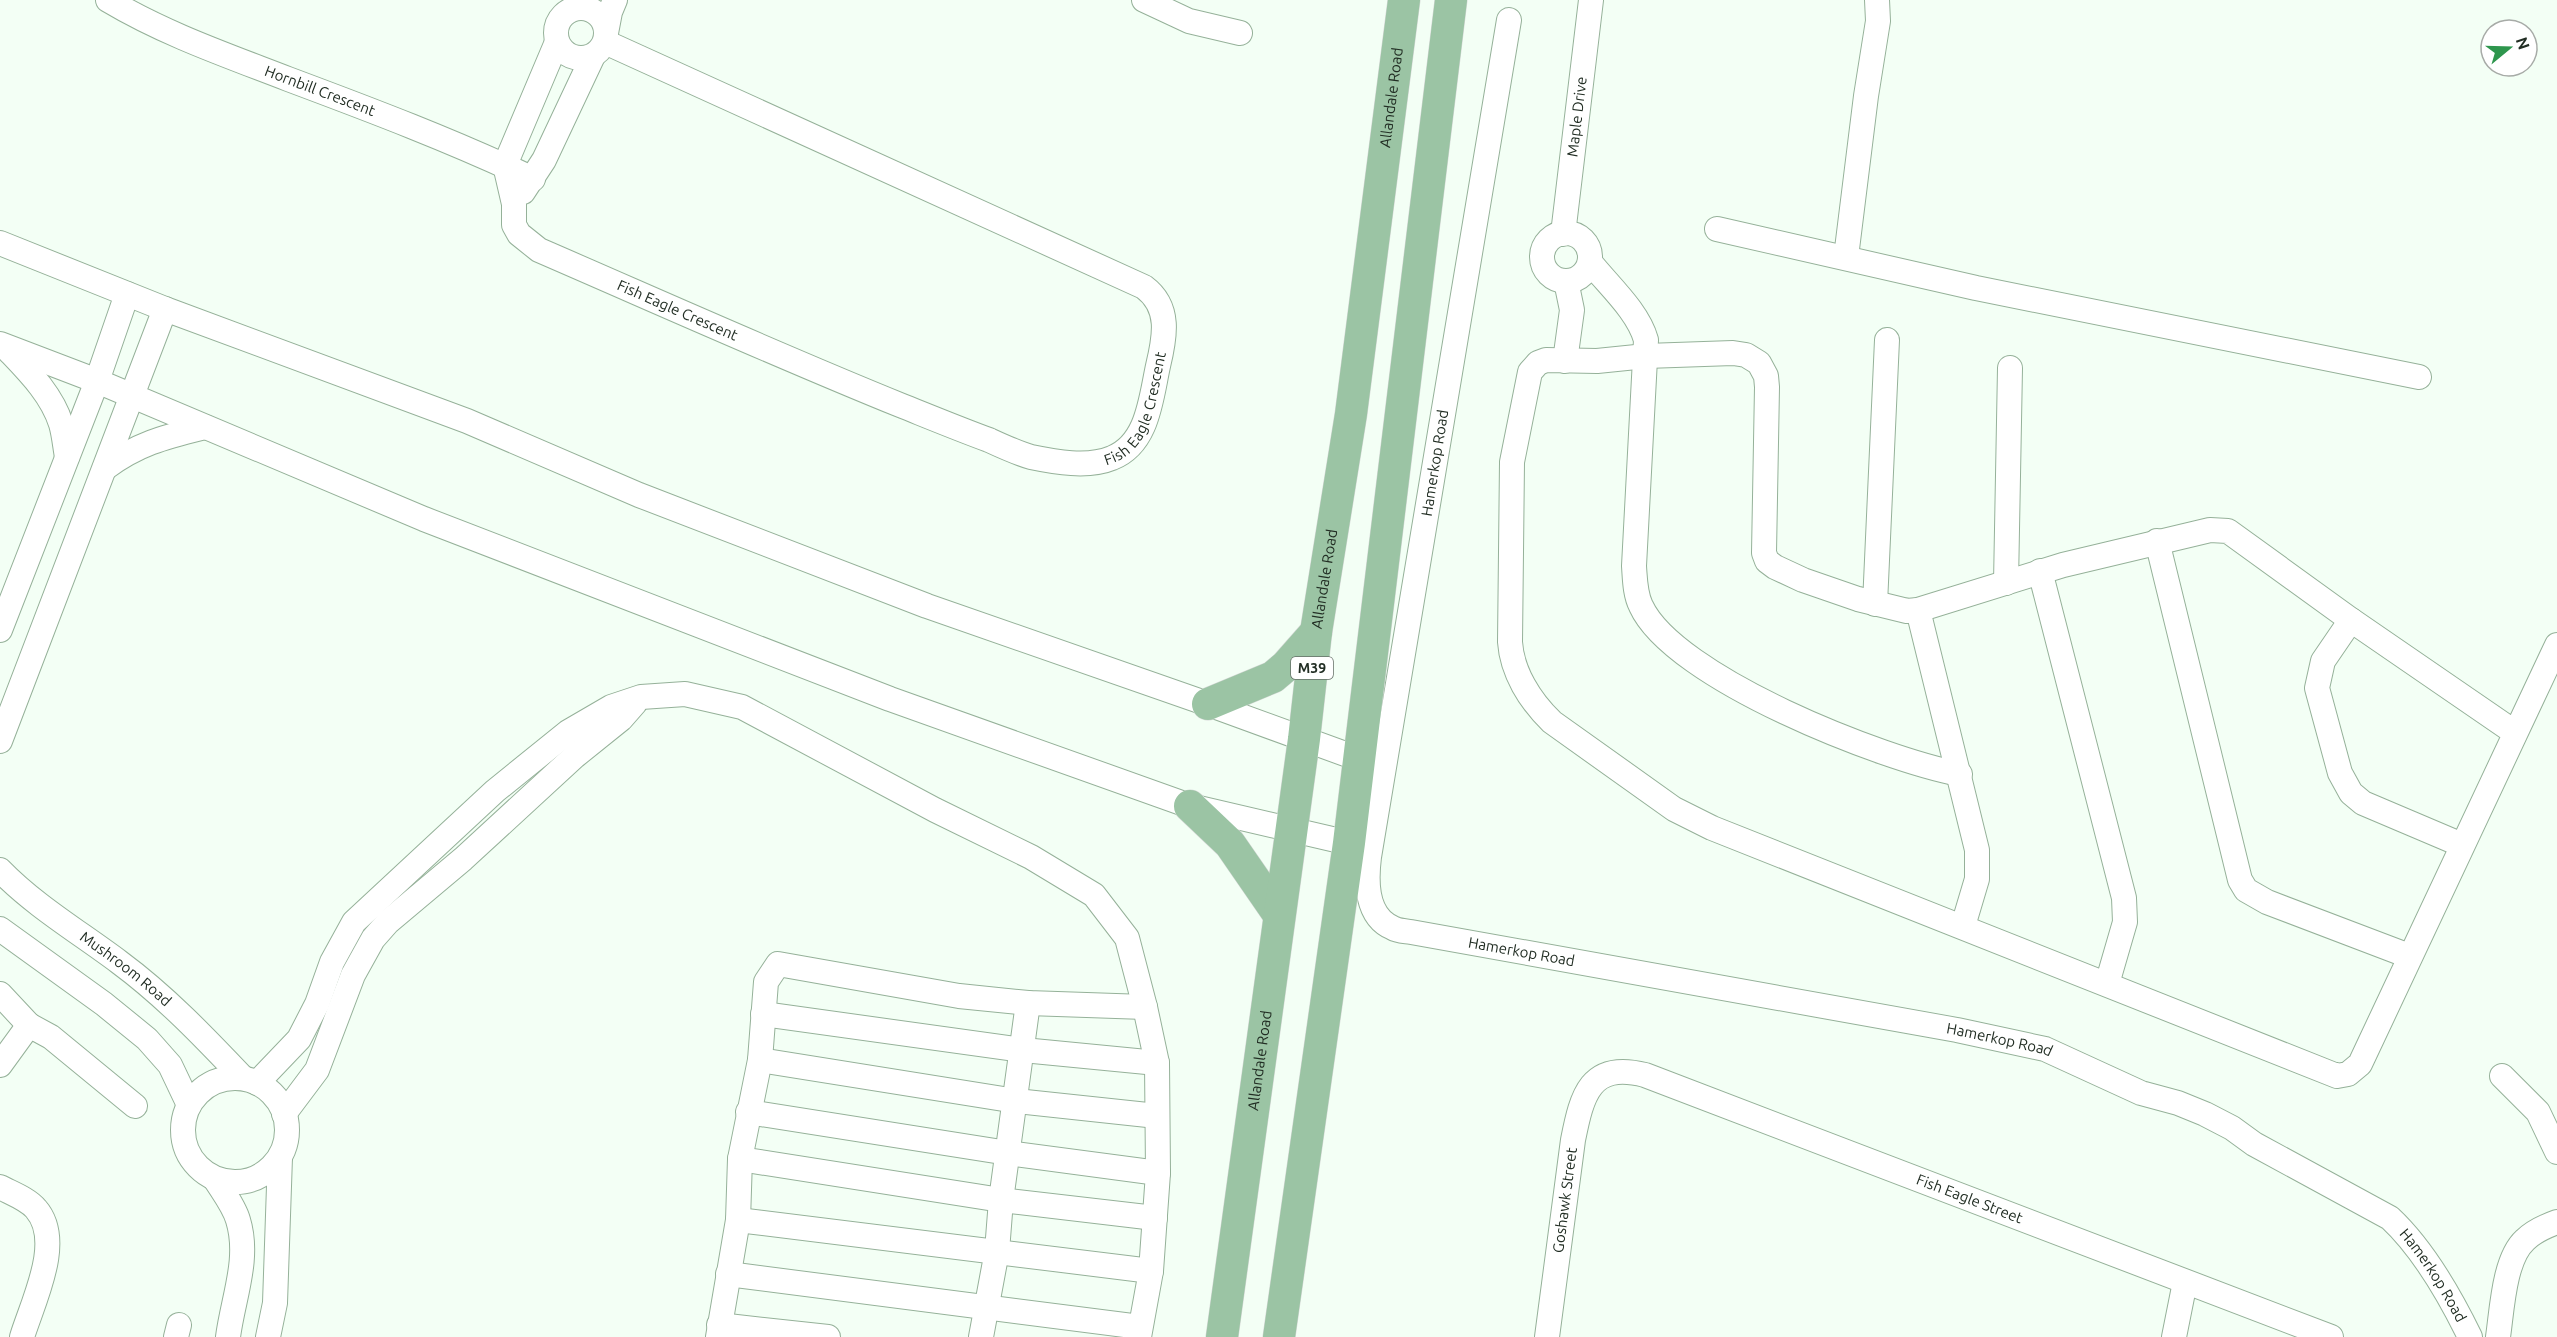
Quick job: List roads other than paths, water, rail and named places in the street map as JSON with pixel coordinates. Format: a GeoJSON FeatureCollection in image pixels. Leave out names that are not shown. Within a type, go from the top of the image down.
{"type":"FeatureCollection","features":[{"type":"Feature","properties":{"kind":"main road","name":"Allandale Road"},"geometry":{"type":"LineString","coordinates":[[1222,1337],[1304,739],[1316,632],[1351,414],[1404,0]]}},
{"type":"Feature","properties":{"kind":"main road"},"geometry":{"type":"LineString","coordinates":[[1279,1337],[1349,843],[1451,0]]}},
{"type":"Feature","properties":{"kind":"main road"},"geometry":{"type":"LineString","coordinates":[[1208,704],[1273,677],[1316,632]]}},
{"type":"Feature","properties":{"kind":"main road"},"geometry":{"type":"LineString","coordinates":[[1190,806],[1236,852],[1279,915]]}},
{"type":"Feature","properties":{"kind":"main road"},"geometry":{"type":"LineString","coordinates":[[1266,1337],[1290,1257]]}},
{"type":"Feature","properties":{"kind":"street","name":"Hornbill Crescent"},"geometry":{"type":"LineString","coordinates":[[108,0],[132,15],[181,38],[455,143],[533,179]]}},
{"type":"Feature","properties":{"kind":"street"},"geometry":{"type":"LineString","coordinates":[[514,204],[533,179],[601,44],[615,0]]}},
{"type":"Feature","properties":{"kind":"street"},"geometry":{"type":"LineString","coordinates":[[1144,0],[1189,21],[1240,33]]}},
{"type":"Feature","properties":{"kind":"street","name":"Maple Drive"},"geometry":{"type":"LineString","coordinates":[[1563,234],[1591,0]]}},
{"type":"Feature","properties":{"kind":"street"},"geometry":{"type":"LineString","coordinates":[[1846,257],[1878,21],[1877,0]]}},
{"type":"Feature","properties":{"kind":"street"},"geometry":{"type":"LineString","coordinates":[[576,4],[600,16],[601,44],[585,58],[568,56],[557,42],[555,34],[560,18],[576,4]]}},
{"type":"Feature","properties":{"kind":"street","name":"Hamerkop Road"},"geometry":{"type":"LineString","coordinates":[[1509,20],[1367,871],[1370,897],[1381,921],[1393,928],[1411,932],[1957,1030],[2045,1049],[2141,1093],[2178,1103],[2205,1114],[2232,1128],[2254,1144],[2390,1218],[2406,1234],[2444,1288],[2470,1337]]}},
{"type":"Feature","properties":{"kind":"street"},"geometry":{"type":"LineString","coordinates":[[505,165],[557,42]]}},
{"type":"Feature","properties":{"kind":"street","name":"Fish Eagle Crescent"},"geometry":{"type":"LineString","coordinates":[[505,165],[514,204],[513,216],[516,230],[538,250],[848,384],[1029,456],[1064,462],[1102,460],[1112,458],[1129,447],[1138,436],[1145,423],[1164,341],[1163,317],[1159,303],[1144,287],[601,44]]}},
{"type":"Feature","properties":{"kind":"street"},"geometry":{"type":"LineString","coordinates":[[1717,229],[1976,288],[2419,376]]}},
{"type":"Feature","properties":{"kind":"street"},"geometry":{"type":"LineString","coordinates":[[1563,234],[1576,235],[1583,240],[1590,254],[1590,262],[1581,276],[1566,281],[1551,276],[1546,271],[1542,256],[1548,242],[1553,237],[1563,234]]}},
{"type":"Feature","properties":{"kind":"street"},"geometry":{"type":"LineString","coordinates":[[0,243],[165,309],[467,421],[639,495],[927,606],[1359,759]]}},
{"type":"Feature","properties":{"kind":"street"},"geometry":{"type":"LineString","coordinates":[[1590,262],[1641,328],[1646,340],[1634,566],[1635,590],[1641,607],[1653,626],[1674,646],[1710,672],[1748,694],[1879,751],[1928,768],[1960,774]]}},
{"type":"Feature","properties":{"kind":"street"},"geometry":{"type":"LineString","coordinates":[[1565,361],[1572,309],[1566,281]]}},
{"type":"Feature","properties":{"kind":"street"},"geometry":{"type":"LineString","coordinates":[[0,630],[97,381],[127,294]]}},
{"type":"Feature","properties":{"kind":"street"},"geometry":{"type":"LineString","coordinates":[[0,741],[165,309]]}},
{"type":"Feature","properties":{"kind":"street"},"geometry":{"type":"LineString","coordinates":[[1875,604],[1887,340]]}},
{"type":"Feature","properties":{"kind":"street"},"geometry":{"type":"LineString","coordinates":[[2,345],[97,381],[424,519],[890,699],[1190,806],[1349,843]]}},
{"type":"Feature","properties":{"kind":"street"},"geometry":{"type":"LineString","coordinates":[[2,345],[30,373],[47,396],[61,423],[67,457]]}},
{"type":"Feature","properties":{"kind":"street"},"geometry":{"type":"LineString","coordinates":[[2514,732],[2351,620],[2228,531],[2210,530],[2157,541],[2040,571],[1918,610],[1899,610],[1875,604],[1803,579],[1775,567],[1767,561],[1764,553],[1762,536],[1767,387],[1766,376],[1759,363],[1746,355],[1733,353],[1646,356],[1615,360],[1542,362],[1530,372],[1512,462],[1510,650],[1517,674],[1544,714],[1559,727],[1693,819],[2343,1076],[2352,1072],[2360,1064],[2514,732],[2557,645]]}},
{"type":"Feature","properties":{"kind":"street"},"geometry":{"type":"LineString","coordinates":[[2006,583],[2010,368]]}},
{"type":"Feature","properties":{"kind":"street"},"geometry":{"type":"LineString","coordinates":[[105,468],[129,451],[164,437],[205,427]]}},
{"type":"Feature","properties":{"kind":"street"},"geometry":{"type":"LineString","coordinates":[[2157,541],[2204,735],[2241,880],[2246,890],[2268,902],[2409,956]]}},
{"type":"Feature","properties":{"kind":"street"},"geometry":{"type":"LineString","coordinates":[[2040,571],[2124,898],[2125,922],[2107,984]]}},
{"type":"Feature","properties":{"kind":"street"},"geometry":{"type":"LineString","coordinates":[[1918,610],[1960,774],[1978,861],[1977,879],[1963,926]]}},
{"type":"Feature","properties":{"kind":"street"},"geometry":{"type":"LineString","coordinates":[[2351,620],[2323,661],[2317,688],[2340,773],[2351,793],[2363,803],[2462,845]]}},
{"type":"Feature","properties":{"kind":"street"},"geometry":{"type":"LineString","coordinates":[[280,1157],[263,1174],[252,1180],[227,1182],[215,1179],[195,1164],[184,1141],[184,1116],[189,1104],[212,1084],[230,1078],[250,1081],[299,1039],[317,1004],[332,962],[354,922],[508,780],[568,732],[611,707],[641,697],[685,694],[742,707],[935,810],[1031,857],[1094,895],[1127,938],[1145,1007],[1157,1064],[1158,1173],[1151,1271],[1140,1332],[987,1306],[728,1274]]}},
{"type":"Feature","properties":{"kind":"street"},"geometry":{"type":"LineString","coordinates":[[268,1337],[274,1303],[280,1157],[287,1132],[284,1114],[317,1070],[353,975],[373,939],[388,922],[621,719],[641,697]]}},
{"type":"Feature","properties":{"kind":"street"},"geometry":{"type":"LineString","coordinates":[[508,780],[525,801]]}},
{"type":"Feature","properties":{"kind":"street"},"geometry":{"type":"LineString","coordinates":[[479,806],[497,828]]}},
{"type":"Feature","properties":{"kind":"street","name":"Mushroom Road"},"geometry":{"type":"LineString","coordinates":[[0,870],[46,910],[149,986],[250,1081],[275,1097],[284,1114]]}},
{"type":"Feature","properties":{"kind":"street"},"geometry":{"type":"LineString","coordinates":[[0,929],[111,1010],[147,1040],[171,1065],[189,1104]]}},
{"type":"Feature","properties":{"kind":"street"},"geometry":{"type":"LineString","coordinates":[[828,1337],[718,1331],[738,1220],[740,1159],[760,1060],[766,982],[778,964],[959,996],[1028,1003],[1145,1007]]}},
{"type":"Feature","properties":{"kind":"street"},"geometry":{"type":"LineString","coordinates":[[0,994],[29,1025],[51,1037],[135,1106]]}},
{"type":"Feature","properties":{"kind":"street"},"geometry":{"type":"LineString","coordinates":[[981,1337],[997,1251],[1001,1200],[1028,1003]]}},
{"type":"Feature","properties":{"kind":"street"},"geometry":{"type":"LineString","coordinates":[[763,1014],[1023,1050],[1157,1064]]}},
{"type":"Feature","properties":{"kind":"street"},"geometry":{"type":"LineString","coordinates":[[0,1065],[29,1025]]}},
{"type":"Feature","properties":{"kind":"street"},"geometry":{"type":"LineString","coordinates":[[760,1060],[1016,1101],[1157,1116]]}},
{"type":"Feature","properties":{"kind":"street","name":"Fish Eagle Street"},"geometry":{"type":"LineString","coordinates":[[1606,1073],[1621,1071],[1645,1075],[2331,1337]]}},
{"type":"Feature","properties":{"kind":"street","name":"Goshawk Street"},"geometry":{"type":"LineString","coordinates":[[1547,1337],[1573,1140],[1580,1109],[1589,1088],[1606,1073]]}},
{"type":"Feature","properties":{"kind":"street"},"geometry":{"type":"LineString","coordinates":[[2502,1076],[2538,1112],[2557,1152]]}},
{"type":"Feature","properties":{"kind":"street"},"geometry":{"type":"LineString","coordinates":[[748,1112],[1008,1154],[1158,1173]]}},
{"type":"Feature","properties":{"kind":"street"},"geometry":{"type":"LineString","coordinates":[[740,1159],[1001,1200],[1155,1218]]}},
{"type":"Feature","properties":{"kind":"street"},"geometry":{"type":"LineString","coordinates":[[215,1179],[238,1220],[242,1248],[241,1271],[228,1337]]}},
{"type":"Feature","properties":{"kind":"street"},"geometry":{"type":"LineString","coordinates":[[0,1187],[34,1206],[44,1218],[48,1231],[48,1254],[22,1337]]}},
{"type":"Feature","properties":{"kind":"street"},"geometry":{"type":"LineString","coordinates":[[738,1220],[1151,1271]]}},
{"type":"Feature","properties":{"kind":"street"},"geometry":{"type":"LineString","coordinates":[[2498,1337],[2512,1258],[2524,1240],[2557,1222]]}},
{"type":"Feature","properties":{"kind":"street"},"geometry":{"type":"LineString","coordinates":[[2174,1337],[2185,1282]]}}]}
